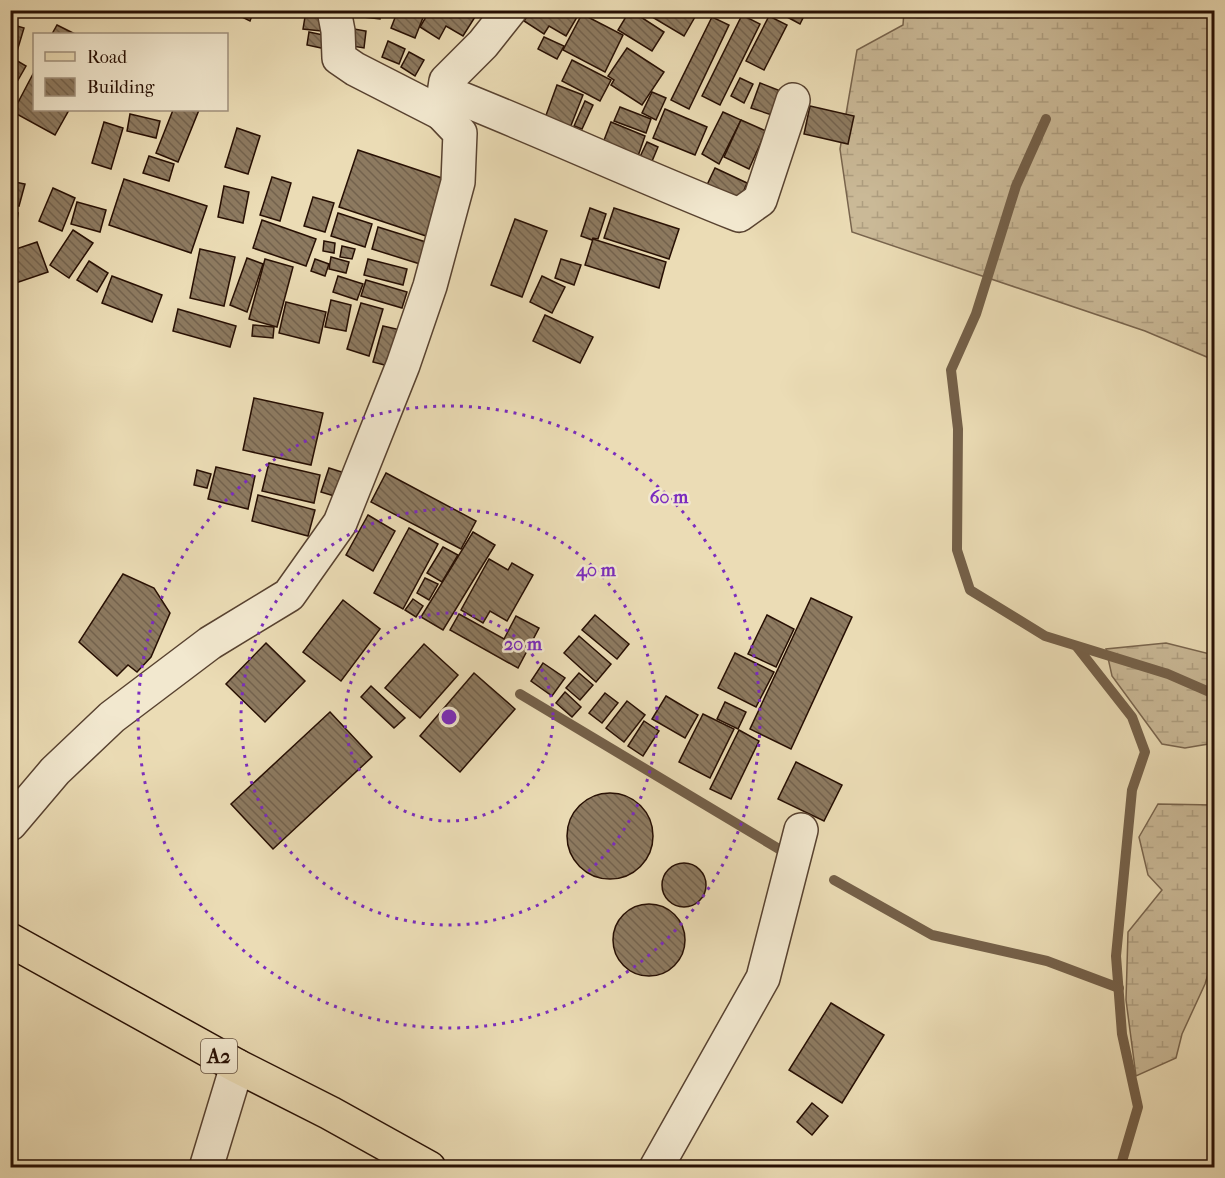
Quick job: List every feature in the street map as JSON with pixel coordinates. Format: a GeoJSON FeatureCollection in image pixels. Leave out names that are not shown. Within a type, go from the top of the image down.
{"type":"FeatureCollection","features":[{"type":"Feature","properties":{"kind":"main road","name":"A2"},"geometry":{"type":"LineString","coordinates":[[10,940],[237,1066],[429,1167]]}},
{"type":"Feature","properties":{"kind":"street"},"geometry":{"type":"LineString","coordinates":[[334,10],[338,31],[339,58],[355,69],[443,102],[517,121],[739,215],[760,200],[794,100]]}},
{"type":"Feature","properties":{"kind":"street"},"geometry":{"type":"LineString","coordinates":[[10,824],[55,771],[112,717],[210,643],[289,595],[340,523],[404,365],[430,286],[458,182],[460,133],[443,102],[446,81],[483,44],[510,10]]}},
{"type":"Feature","properties":{"kind":"street"},"geometry":{"type":"LineString","coordinates":[[656,1167],[763,978],[801,830]]}},
{"type":"Feature","properties":{"kind":"street"},"geometry":{"type":"LineString","coordinates":[[207,1167],[237,1066]]}},
{"type":"Feature","properties":{"kind":"green space"},"geometry":{"type":"Polygon","coordinates":[[[904,11],[1214,11],[1214,360],[1145,331],[852,232],[840,149],[857,50],[903,25],[904,11]]]}},
{"type":"Feature","properties":{"kind":"green space"},"geometry":{"type":"Polygon","coordinates":[[[1166,643],[1214,655],[1214,743],[1185,748],[1162,744],[1112,676],[1106,649],[1166,643]]]}},
{"type":"Feature","properties":{"kind":"green space"},"geometry":{"type":"Polygon","coordinates":[[[1158,804],[1214,805],[1214,954],[1205,984],[1182,1034],[1176,1058],[1136,1076],[1126,1000],[1128,932],[1162,890],[1148,875],[1139,837],[1158,804]]]}},
{"type":"Feature","properties":{"kind":"building"},"geometry":{"type":"Polygon","coordinates":[[[228,10],[254,10],[250,21],[228,10]]]}},
{"type":"Feature","properties":{"kind":"building"},"geometry":{"type":"Polygon","coordinates":[[[355,10],[381,10],[380,19],[355,16],[355,10]]]}},
{"type":"Feature","properties":{"kind":"building"},"geometry":{"type":"Polygon","coordinates":[[[398,10],[426,10],[415,38],[391,28],[398,10]]]}},
{"type":"Feature","properties":{"kind":"building"},"geometry":{"type":"Polygon","coordinates":[[[430,10],[464,10],[475,17],[463,36],[446,26],[439,39],[420,27],[430,10]]]}},
{"type":"Feature","properties":{"kind":"building"},"geometry":{"type":"Polygon","coordinates":[[[531,10],[577,10],[580,12],[566,36],[549,26],[544,34],[524,21],[531,10]]]}},
{"type":"Feature","properties":{"kind":"building"},"geometry":{"type":"Polygon","coordinates":[[[630,10],[664,32],[652,51],[618,30],[630,10]]]}},
{"type":"Feature","properties":{"kind":"building"},"geometry":{"type":"Polygon","coordinates":[[[649,10],[699,10],[684,36],[647,14],[649,10]]]}},
{"type":"Feature","properties":{"kind":"building"},"geometry":{"type":"Polygon","coordinates":[[[774,10],[807,10],[800,24],[774,10]]]}},
{"type":"Feature","properties":{"kind":"building"},"geometry":{"type":"Polygon","coordinates":[[[306,11],[322,13],[321,31],[303,29],[306,11]]]}},
{"type":"Feature","properties":{"kind":"building"},"geometry":{"type":"Polygon","coordinates":[[[582,14],[623,35],[605,72],[563,50],[582,14]]]}},
{"type":"Feature","properties":{"kind":"building"},"geometry":{"type":"Polygon","coordinates":[[[742,15],[760,24],[720,105],[702,96],[742,15]]]}},
{"type":"Feature","properties":{"kind":"building"},"geometry":{"type":"Polygon","coordinates":[[[769,16],[787,25],[764,70],[746,61],[769,16]]]}},
{"type":"Feature","properties":{"kind":"building"},"geometry":{"type":"Polygon","coordinates":[[[712,17],[729,25],[689,109],[671,100],[712,17]]]}},
{"type":"Feature","properties":{"kind":"building"},"geometry":{"type":"Polygon","coordinates":[[[10,24],[24,28],[15,58],[10,56],[10,24]]]}},
{"type":"Feature","properties":{"kind":"building"},"geometry":{"type":"Polygon","coordinates":[[[57,25],[73,33],[53,33],[57,25]]]}},
{"type":"Feature","properties":{"kind":"building"},"geometry":{"type":"Polygon","coordinates":[[[354,29],[366,31],[364,48],[352,46],[354,29]]]}},
{"type":"Feature","properties":{"kind":"building"},"geometry":{"type":"Polygon","coordinates":[[[309,32],[328,36],[326,49],[307,45],[309,32]]]}},
{"type":"Feature","properties":{"kind":"building"},"geometry":{"type":"Polygon","coordinates":[[[544,37],[564,46],[557,59],[538,49],[544,37]]]}},
{"type":"Feature","properties":{"kind":"building"},"geometry":{"type":"Polygon","coordinates":[[[388,41],[405,49],[399,64],[382,57],[388,41]]]}},
{"type":"Feature","properties":{"kind":"building"},"geometry":{"type":"Polygon","coordinates":[[[627,48],[664,72],[642,105],[611,85],[614,80],[608,76],[627,48]]]}},
{"type":"Feature","properties":{"kind":"building"},"geometry":{"type":"Polygon","coordinates":[[[409,52],[424,60],[415,76],[401,67],[409,52]]]}},
{"type":"Feature","properties":{"kind":"building"},"geometry":{"type":"Polygon","coordinates":[[[14,59],[26,66],[18,80],[10,76],[10,65],[14,59]]]}},
{"type":"Feature","properties":{"kind":"building"},"geometry":{"type":"Polygon","coordinates":[[[572,60],[611,80],[600,101],[562,81],[572,60]]]}},
{"type":"Feature","properties":{"kind":"building"},"geometry":{"type":"Polygon","coordinates":[[[33,74],[33,111],[68,111],[55,135],[13,112],[33,74]]]}},
{"type":"Feature","properties":{"kind":"building"},"geometry":{"type":"Polygon","coordinates":[[[740,78],[753,84],[744,103],[731,96],[740,78]]]}},
{"type":"Feature","properties":{"kind":"building"},"geometry":{"type":"Polygon","coordinates":[[[760,83],[783,92],[775,116],[751,108],[760,83]]]}},
{"type":"Feature","properties":{"kind":"building"},"geometry":{"type":"Polygon","coordinates":[[[557,85],[583,95],[570,128],[545,118],[557,85]]]}},
{"type":"Feature","properties":{"kind":"building"},"geometry":{"type":"Polygon","coordinates":[[[652,92],[666,98],[656,120],[642,113],[652,92]]]}},
{"type":"Feature","properties":{"kind":"building"},"geometry":{"type":"Polygon","coordinates":[[[585,101],[593,105],[582,129],[574,126],[585,101]]]}},
{"type":"Feature","properties":{"kind":"building"},"geometry":{"type":"Polygon","coordinates":[[[810,106],[854,116],[848,144],[804,134],[810,106]]]}},
{"type":"Feature","properties":{"kind":"building"},"geometry":{"type":"Polygon","coordinates":[[[620,107],[651,119],[646,133],[614,121],[620,107]]]}},
{"type":"Feature","properties":{"kind":"building"},"geometry":{"type":"Polygon","coordinates":[[[665,109],[707,127],[695,155],[653,138],[665,109]]]}},
{"type":"Feature","properties":{"kind":"building"},"geometry":{"type":"Polygon","coordinates":[[[173,111],[199,111],[178,162],[156,153],[173,111]]]}},
{"type":"Feature","properties":{"kind":"building"},"geometry":{"type":"Polygon","coordinates":[[[723,112],[741,120],[719,164],[702,154],[723,112]]]}},
{"type":"Feature","properties":{"kind":"building"},"geometry":{"type":"Polygon","coordinates":[[[130,114],[160,121],[156,138],[127,131],[130,114]]]}},
{"type":"Feature","properties":{"kind":"building"},"geometry":{"type":"Polygon","coordinates":[[[741,120],[766,131],[749,169],[724,157],[741,120]]]}},
{"type":"Feature","properties":{"kind":"building"},"geometry":{"type":"Polygon","coordinates":[[[104,122],[123,128],[111,169],[92,163],[104,122]]]}},
{"type":"Feature","properties":{"kind":"building"},"geometry":{"type":"Polygon","coordinates":[[[611,122],[645,136],[636,162],[601,148],[611,122]]]}},
{"type":"Feature","properties":{"kind":"building"},"geometry":{"type":"Polygon","coordinates":[[[237,128],[260,136],[248,174],[225,167],[237,128]]]}},
{"type":"Feature","properties":{"kind":"building"},"geometry":{"type":"Polygon","coordinates":[[[647,142],[658,147],[650,166],[638,161],[647,142]]]}},
{"type":"Feature","properties":{"kind":"building"},"geometry":{"type":"Polygon","coordinates":[[[358,150],[445,179],[426,236],[339,207],[358,150]]]}},
{"type":"Feature","properties":{"kind":"building"},"geometry":{"type":"Polygon","coordinates":[[[149,156],[174,164],[169,181],[143,173],[149,156]]]}},
{"type":"Feature","properties":{"kind":"building"},"geometry":{"type":"Polygon","coordinates":[[[715,168],[747,183],[740,200],[707,185],[715,168]]]}},
{"type":"Feature","properties":{"kind":"building"},"geometry":{"type":"Polygon","coordinates":[[[272,177],[291,183],[280,221],[260,215],[272,177]]]}},
{"type":"Feature","properties":{"kind":"building"},"geometry":{"type":"Polygon","coordinates":[[[124,179],[207,206],[191,253],[109,225],[124,179]]]}},
{"type":"Feature","properties":{"kind":"building"},"geometry":{"type":"Polygon","coordinates":[[[10,181],[25,184],[19,206],[10,204],[10,181]]]}},
{"type":"Feature","properties":{"kind":"building"},"geometry":{"type":"Polygon","coordinates":[[[224,186],[249,192],[243,223],[218,217],[224,186]]]}},
{"type":"Feature","properties":{"kind":"building"},"geometry":{"type":"Polygon","coordinates":[[[53,188],[75,198],[62,231],[39,221],[53,188]]]}},
{"type":"Feature","properties":{"kind":"building"},"geometry":{"type":"Polygon","coordinates":[[[313,197],[334,203],[325,232],[304,226],[313,197]]]}},
{"type":"Feature","properties":{"kind":"building"},"geometry":{"type":"Polygon","coordinates":[[[77,202],[106,210],[100,232],[71,224],[77,202]]]}},
{"type":"Feature","properties":{"kind":"building"},"geometry":{"type":"Polygon","coordinates":[[[590,208],[606,214],[598,239],[593,238],[592,240],[581,236],[590,208]]]}},
{"type":"Feature","properties":{"kind":"building"},"geometry":{"type":"Polygon","coordinates":[[[614,208],[679,229],[669,259],[604,238],[614,208]]]}},
{"type":"Feature","properties":{"kind":"building"},"geometry":{"type":"Polygon","coordinates":[[[10,212],[18,213],[14,247],[10,246],[10,212]]]}},
{"type":"Feature","properties":{"kind":"building"},"geometry":{"type":"Polygon","coordinates":[[[338,213],[372,224],[365,247],[331,236],[338,213]]]}},
{"type":"Feature","properties":{"kind":"building"},"geometry":{"type":"Polygon","coordinates":[[[515,219],[547,231],[522,297],[491,285],[515,219]]]}},
{"type":"Feature","properties":{"kind":"building"},"geometry":{"type":"Polygon","coordinates":[[[262,220],[316,239],[306,266],[253,248],[262,220]]]}},
{"type":"Feature","properties":{"kind":"building"},"geometry":{"type":"Polygon","coordinates":[[[378,227],[426,242],[420,264],[372,249],[378,227]]]}},
{"type":"Feature","properties":{"kind":"building"},"geometry":{"type":"Polygon","coordinates":[[[73,230],[93,243],[69,278],[50,265],[73,230]]]}},
{"type":"Feature","properties":{"kind":"building"},"geometry":{"type":"Polygon","coordinates":[[[593,239],[666,262],[659,288],[585,265],[593,239]]]}},
{"type":"Feature","properties":{"kind":"building"},"geometry":{"type":"Polygon","coordinates":[[[324,241],[335,243],[334,253],[323,251],[324,241]]]}},
{"type":"Feature","properties":{"kind":"building"},"geometry":{"type":"Polygon","coordinates":[[[37,242],[48,272],[10,285],[10,251],[37,242]]]}},
{"type":"Feature","properties":{"kind":"building"},"geometry":{"type":"Polygon","coordinates":[[[342,246],[355,249],[352,259],[340,257],[342,246]]]}},
{"type":"Feature","properties":{"kind":"building"},"geometry":{"type":"Polygon","coordinates":[[[200,249],[235,257],[224,306],[190,298],[200,249]]]}},
{"type":"Feature","properties":{"kind":"building"},"geometry":{"type":"Polygon","coordinates":[[[331,257],[349,262],[346,273],[329,269],[331,257]]]}},
{"type":"Feature","properties":{"kind":"building"},"geometry":{"type":"Polygon","coordinates":[[[247,258],[263,264],[247,312],[230,305],[247,258]]]}},
{"type":"Feature","properties":{"kind":"building"},"geometry":{"type":"Polygon","coordinates":[[[265,259],[293,267],[277,327],[249,319],[265,259]]]}},
{"type":"Feature","properties":{"kind":"building"},"geometry":{"type":"Polygon","coordinates":[[[315,259],[329,264],[325,276],[311,271],[315,259]]]}},
{"type":"Feature","properties":{"kind":"building"},"geometry":{"type":"Polygon","coordinates":[[[368,259],[407,269],[403,285],[364,275],[368,259]]]}},
{"type":"Feature","properties":{"kind":"building"},"geometry":{"type":"Polygon","coordinates":[[[561,259],[581,265],[574,285],[555,278],[561,259]]]}},
{"type":"Feature","properties":{"kind":"building"},"geometry":{"type":"Polygon","coordinates":[[[89,261],[108,273],[97,292],[77,280],[89,261]]]}},
{"type":"Feature","properties":{"kind":"building"},"geometry":{"type":"Polygon","coordinates":[[[112,276],[162,295],[152,322],[102,303],[112,276]]]}},
{"type":"Feature","properties":{"kind":"building"},"geometry":{"type":"Polygon","coordinates":[[[338,276],[363,284],[357,300],[333,292],[338,276]]]}},
{"type":"Feature","properties":{"kind":"building"},"geometry":{"type":"Polygon","coordinates":[[[542,276],[565,287],[552,313],[530,302],[542,276]]]}},
{"type":"Feature","properties":{"kind":"building"},"geometry":{"type":"Polygon","coordinates":[[[366,280],[407,292],[402,308],[361,296],[366,280]]]}},
{"type":"Feature","properties":{"kind":"building"},"geometry":{"type":"Polygon","coordinates":[[[331,300],[351,305],[346,331],[325,327],[331,300]]]}},
{"type":"Feature","properties":{"kind":"building"},"geometry":{"type":"Polygon","coordinates":[[[286,302],[326,312],[319,343],[279,333],[286,302]]]}},
{"type":"Feature","properties":{"kind":"building"},"geometry":{"type":"Polygon","coordinates":[[[361,303],[383,309],[369,356],[347,349],[361,303]]]}},
{"type":"Feature","properties":{"kind":"building"},"geometry":{"type":"Polygon","coordinates":[[[178,309],[236,326],[230,347],[173,331],[178,309]]]}},
{"type":"Feature","properties":{"kind":"building"},"geometry":{"type":"Polygon","coordinates":[[[545,315],[593,337],[580,363],[533,341],[545,315]]]}},
{"type":"Feature","properties":{"kind":"building"},"geometry":{"type":"Polygon","coordinates":[[[253,325],[274,327],[273,338],[252,336],[253,325]]]}},
{"type":"Feature","properties":{"kind":"building"},"geometry":{"type":"Polygon","coordinates":[[[383,326],[405,331],[396,368],[373,362],[383,326]]]}},
{"type":"Feature","properties":{"kind":"building"},"geometry":{"type":"Polygon","coordinates":[[[254,398],[323,413],[311,465],[243,450],[254,398]]]}},
{"type":"Feature","properties":{"kind":"building"},"geometry":{"type":"Polygon","coordinates":[[[269,463],[320,475],[314,503],[262,491],[269,463]]]}},
{"type":"Feature","properties":{"kind":"building"},"geometry":{"type":"Polygon","coordinates":[[[216,467],[255,476],[248,509],[208,499],[216,467]]]}},
{"type":"Feature","properties":{"kind":"building"},"geometry":{"type":"Polygon","coordinates":[[[329,468],[348,474],[341,498],[321,492],[329,468]]]}},
{"type":"Feature","properties":{"kind":"building"},"geometry":{"type":"Polygon","coordinates":[[[197,470],[211,474],[207,488],[194,485],[197,470]]]}},
{"type":"Feature","properties":{"kind":"building"},"geometry":{"type":"Polygon","coordinates":[[[386,473],[476,521],[461,549],[371,502],[386,473]]]}},
{"type":"Feature","properties":{"kind":"building"},"geometry":{"type":"Polygon","coordinates":[[[258,495],[315,510],[308,536],[252,521],[258,495]]]}},
{"type":"Feature","properties":{"kind":"building"},"geometry":{"type":"Polygon","coordinates":[[[368,515],[395,531],[373,571],[346,555],[368,515]]]}},
{"type":"Feature","properties":{"kind":"building"},"geometry":{"type":"Polygon","coordinates":[[[409,528],[438,544],[403,609],[374,593],[409,528]]]}},
{"type":"Feature","properties":{"kind":"building"},"geometry":{"type":"Polygon","coordinates":[[[473,532],[495,545],[443,630],[421,617],[473,532]]]}},
{"type":"Feature","properties":{"kind":"building"},"geometry":{"type":"Polygon","coordinates":[[[443,547],[458,555],[442,582],[427,573],[443,547]]]}},
{"type":"Feature","properties":{"kind":"building"},"geometry":{"type":"Polygon","coordinates":[[[489,559],[508,570],[512,563],[533,575],[507,621],[490,611],[483,623],[461,610],[489,559]]]}},
{"type":"Feature","properties":{"kind":"building"},"geometry":{"type":"Polygon","coordinates":[[[123,574],[154,588],[170,613],[151,657],[137,672],[128,665],[117,676],[79,642],[123,574]]]}},
{"type":"Feature","properties":{"kind":"building"},"geometry":{"type":"Polygon","coordinates":[[[425,578],[438,584],[429,600],[417,593],[425,578]]]}},
{"type":"Feature","properties":{"kind":"building"},"geometry":{"type":"Polygon","coordinates":[[[811,598],[852,617],[791,749],[750,729],[811,598]]]}},
{"type":"Feature","properties":{"kind":"building"},"geometry":{"type":"Polygon","coordinates":[[[413,599],[423,606],[416,617],[405,610],[413,599]]]}},
{"type":"Feature","properties":{"kind":"building"},"geometry":{"type":"Polygon","coordinates":[[[343,600],[380,629],[341,681],[303,652],[343,600]]]}},
{"type":"Feature","properties":{"kind":"building"},"geometry":{"type":"Polygon","coordinates":[[[459,614],[504,639],[516,616],[539,628],[518,668],[450,630],[459,614]]]}},
{"type":"Feature","properties":{"kind":"building"},"geometry":{"type":"Polygon","coordinates":[[[595,615],[629,644],[617,659],[582,630],[595,615]]]}},
{"type":"Feature","properties":{"kind":"building"},"geometry":{"type":"Polygon","coordinates":[[[767,615],[794,629],[776,667],[748,654],[767,615]]]}},
{"type":"Feature","properties":{"kind":"building"},"geometry":{"type":"Polygon","coordinates":[[[579,636],[611,664],[596,682],[564,653],[579,636]]]}},
{"type":"Feature","properties":{"kind":"building"},"geometry":{"type":"Polygon","coordinates":[[[266,643],[305,681],[265,722],[226,684],[266,643]]]}},
{"type":"Feature","properties":{"kind":"building"},"geometry":{"type":"Polygon","coordinates":[[[424,644],[458,675],[420,718],[385,688],[424,644]]]}},
{"type":"Feature","properties":{"kind":"building"},"geometry":{"type":"Polygon","coordinates":[[[735,653],[774,672],[756,707],[718,688],[735,653]]]}},
{"type":"Feature","properties":{"kind":"building"},"geometry":{"type":"Polygon","coordinates":[[[543,663],[565,678],[552,696],[531,681],[543,663]]]}},
{"type":"Feature","properties":{"kind":"building"},"geometry":{"type":"Polygon","coordinates":[[[474,673],[515,709],[460,772],[420,736],[474,673]]]}},
{"type":"Feature","properties":{"kind":"building"},"geometry":{"type":"Polygon","coordinates":[[[579,673],[593,685],[580,700],[566,688],[579,673]]]}},
{"type":"Feature","properties":{"kind":"building"},"geometry":{"type":"Polygon","coordinates":[[[371,686],[405,718],[394,728],[361,697],[371,686]]]}},
{"type":"Feature","properties":{"kind":"building"},"geometry":{"type":"Polygon","coordinates":[[[565,692],[581,707],[572,717],[556,703],[565,692]]]}},
{"type":"Feature","properties":{"kind":"building"},"geometry":{"type":"Polygon","coordinates":[[[605,693],[618,703],[602,723],[589,713],[605,693]]]}},
{"type":"Feature","properties":{"kind":"building"},"geometry":{"type":"Polygon","coordinates":[[[666,696],[698,715],[685,738],[652,719],[666,696]]]}},
{"type":"Feature","properties":{"kind":"building"},"geometry":{"type":"Polygon","coordinates":[[[627,701],[645,715],[624,742],[606,728],[627,701]]]}},
{"type":"Feature","properties":{"kind":"building"},"geometry":{"type":"Polygon","coordinates":[[[725,702],[746,712],[738,729],[717,719],[725,702]]]}},
{"type":"Feature","properties":{"kind":"building"},"geometry":{"type":"Polygon","coordinates":[[[330,712],[372,757],[273,849],[231,804],[330,712]]]}},
{"type":"Feature","properties":{"kind":"building"},"geometry":{"type":"Polygon","coordinates":[[[703,714],[734,729],[710,778],[679,762],[703,714]]]}},
{"type":"Feature","properties":{"kind":"building"},"geometry":{"type":"Polygon","coordinates":[[[644,721],[659,731],[643,756],[628,746],[644,721]]]}},
{"type":"Feature","properties":{"kind":"building"},"geometry":{"type":"Polygon","coordinates":[[[739,730],[759,741],[731,799],[710,789],[739,730]]]}},
{"type":"Feature","properties":{"kind":"building"},"geometry":{"type":"Polygon","coordinates":[[[796,762],[842,785],[824,821],[778,799],[796,762]]]}},
{"type":"Feature","properties":{"kind":"building"},"geometry":{"type":"Polygon","coordinates":[[[610,793],[627,796],[641,805],[650,819],[653,836],[650,853],[641,867],[627,876],[610,879],[593,876],[579,867],[570,853],[567,836],[570,819],[579,805],[593,796],[610,793]]]}},
{"type":"Feature","properties":{"kind":"building"},"geometry":{"type":"Polygon","coordinates":[[[684,863],[699,870],[706,885],[699,900],[684,907],[669,900],[662,885],[669,870],[684,863]]]}},
{"type":"Feature","properties":{"kind":"building"},"geometry":{"type":"Polygon","coordinates":[[[649,904],[669,910],[679,920],[685,940],[679,960],[669,970],[649,976],[629,970],[619,960],[613,940],[619,920],[629,910],[649,904]]]}},
{"type":"Feature","properties":{"kind":"building"},"geometry":{"type":"Polygon","coordinates":[[[831,1003],[884,1035],[842,1103],[789,1070],[831,1003]]]}},
{"type":"Feature","properties":{"kind":"building"},"geometry":{"type":"Polygon","coordinates":[[[812,1103],[828,1116],[812,1135],[797,1122],[812,1103]]]}},
{"type":"Feature","properties":{"kind":"waterway"},"geometry":{"type":"LineString","coordinates":[[1046,119],[1016,186],[976,314],[951,370],[958,429],[957,550],[970,590],[1045,636],[1168,674],[1214,694]]}},
{"type":"Feature","properties":{"kind":"waterway"},"geometry":{"type":"LineString","coordinates":[[1077,647],[1132,717],[1145,752],[1132,790],[1116,956],[1122,1034],[1138,1107],[1120,1168]]}},
{"type":"Feature","properties":{"kind":"waterway"},"geometry":{"type":"LineString","coordinates":[[520,694],[779,849]]}},
{"type":"Feature","properties":{"kind":"waterway"},"geometry":{"type":"LineString","coordinates":[[834,880],[932,935],[1047,961],[1119,988]]}}]}
